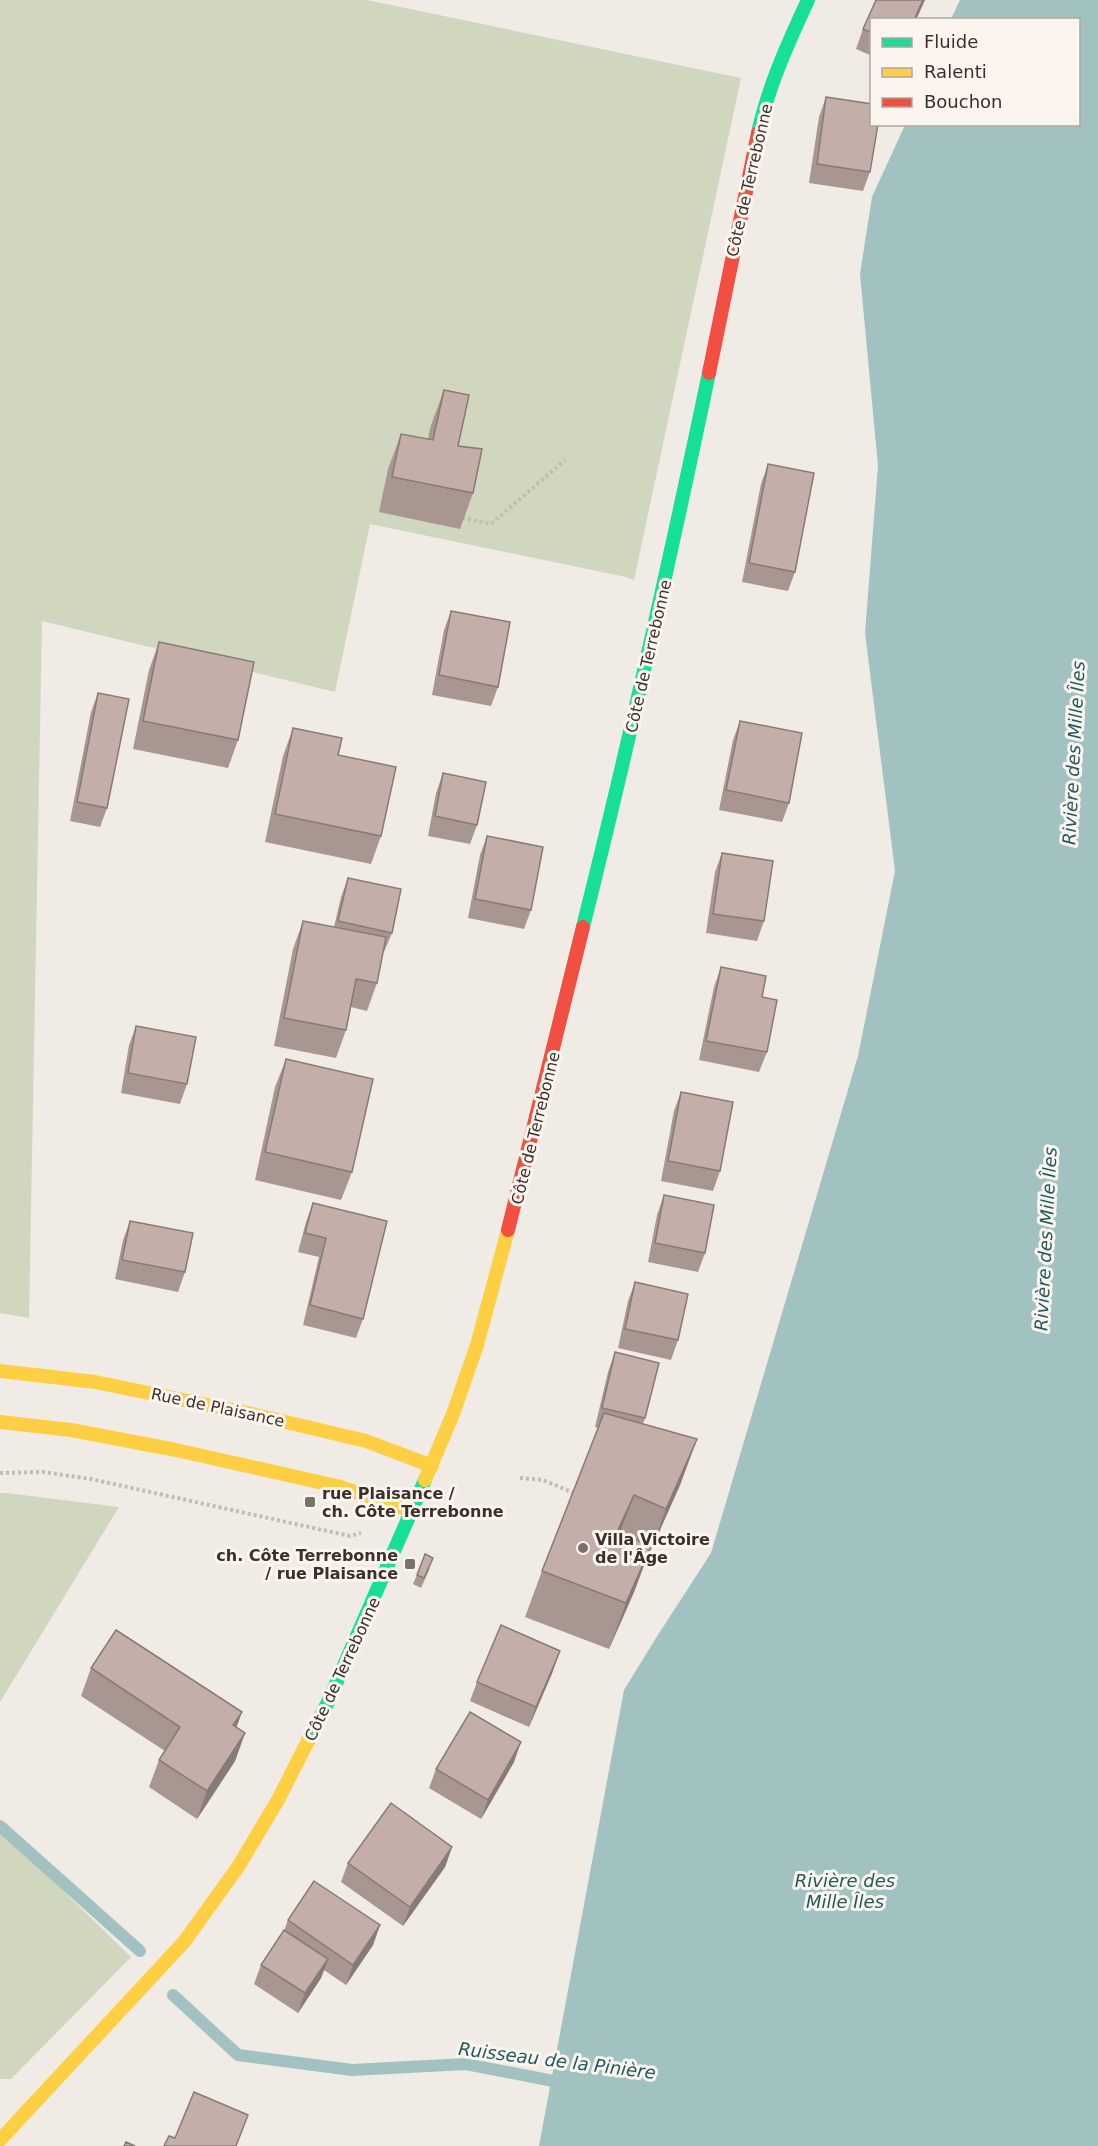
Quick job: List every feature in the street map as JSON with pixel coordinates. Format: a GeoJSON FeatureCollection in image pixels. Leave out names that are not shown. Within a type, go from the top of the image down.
{"type":"FeatureCollection","features":[{"type":"Feature","properties":{"kind":"main road","name":"Côte de Terrebonne"},"geometry":{"type":"LineString","coordinates":[[0,2140],[184,1942],[238,1867],[278,1800],[323,1712],[356,1642],[453,1414],[477,1345],[536,1124],[620,779],[661,601],[756,140],[770,91],[808,0]]}},
{"type":"Feature","properties":{"kind":"main road","name":"Rue de Plaisance"},"geometry":{"type":"LineString","coordinates":[[0,1371],[95,1382],[256,1415],[366,1441],[432,1466]]}},
{"type":"Feature","properties":{"kind":"main road"},"geometry":{"type":"LineString","coordinates":[[0,1422],[71,1430],[176,1450],[341,1487],[411,1511]]}},
{"type":"Feature","properties":{"kind":"path"},"geometry":{"type":"LineString","coordinates":[[462,518],[491,524],[565,460]]}},
{"type":"Feature","properties":{"kind":"path"},"geometry":{"type":"LineString","coordinates":[[0,1473],[43,1473],[91,1479],[350,1536],[359,1534]]}},
{"type":"Feature","properties":{"kind":"path"},"geometry":{"type":"LineString","coordinates":[[520,1478],[543,1480],[574,1493]]}},
{"type":"Feature","properties":{"kind":"green space"},"geometry":{"type":"Polygon","coordinates":[[[0,0],[367,0],[741,78],[634,580],[370,524],[335,692],[42,621],[29,1318],[0,1313],[0,0]]]}},
{"type":"Feature","properties":{"kind":"green space"},"geometry":{"type":"Polygon","coordinates":[[[0,1493],[119,1507],[0,1702],[0,1493]]]}},
{"type":"Feature","properties":{"kind":"green space"},"geometry":{"type":"Polygon","coordinates":[[[0,1829],[131,1957],[11,2079],[0,2079],[0,1829]]]}},
{"type":"Feature","properties":{"kind":"water","name":"Rivière des Mille Îles"},"geometry":{"type":"Polygon","coordinates":[[[960,0],[1098,0],[1098,2146],[539,2146],[624,1690],[711,1553],[858,1056],[895,871],[865,633],[878,466],[860,274],[872,197],[905,126],[1080,126],[1080,18],[951,18],[960,0]]]}},
{"type":"Feature","properties":{"kind":"building"},"geometry":{"type":"Polygon","coordinates":[[[876,0],[923,0],[915,18],[870,18],[870,32],[863,29],[876,0]]]}},
{"type":"Feature","properties":{"kind":"building"},"geometry":{"type":"Polygon","coordinates":[[[826,97],[870,104],[870,126],[878,126],[870,172],[817,164],[826,97]]]}},
{"type":"Feature","properties":{"kind":"building"},"geometry":{"type":"Polygon","coordinates":[[[444,390],[469,395],[458,446],[482,449],[473,493],[392,477],[401,434],[433,440],[444,390]]]}},
{"type":"Feature","properties":{"kind":"building"},"geometry":{"type":"Polygon","coordinates":[[[768,464],[814,473],[795,572],[749,563],[768,464]]]}},
{"type":"Feature","properties":{"kind":"building"},"geometry":{"type":"Polygon","coordinates":[[[451,611],[510,622],[498,687],[439,675],[451,611]]]}},
{"type":"Feature","properties":{"kind":"building"},"geometry":{"type":"Polygon","coordinates":[[[159,642],[254,662],[238,740],[143,721],[159,642]]]}},
{"type":"Feature","properties":{"kind":"building"},"geometry":{"type":"Polygon","coordinates":[[[98,693],[129,699],[107,808],[77,802],[98,693]]]}},
{"type":"Feature","properties":{"kind":"building"},"geometry":{"type":"Polygon","coordinates":[[[740,721],[802,733],[789,803],[726,790],[740,721]]]}},
{"type":"Feature","properties":{"kind":"building"},"geometry":{"type":"Polygon","coordinates":[[[293,728],[342,738],[338,755],[396,767],[381,836],[275,814],[293,728]]]}},
{"type":"Feature","properties":{"kind":"building"},"geometry":{"type":"Polygon","coordinates":[[[443,773],[486,782],[477,825],[435,816],[443,773]]]}},
{"type":"Feature","properties":{"kind":"building"},"geometry":{"type":"Polygon","coordinates":[[[487,836],[543,847],[531,910],[475,899],[487,836]]]}},
{"type":"Feature","properties":{"kind":"building"},"geometry":{"type":"Polygon","coordinates":[[[722,853],[773,861],[764,921],[713,914],[722,853]]]}},
{"type":"Feature","properties":{"kind":"building"},"geometry":{"type":"Polygon","coordinates":[[[348,878],[401,889],[392,933],[338,921],[348,878]]]}},
{"type":"Feature","properties":{"kind":"building"},"geometry":{"type":"Polygon","coordinates":[[[303,921],[386,937],[377,983],[356,979],[346,1030],[284,1018],[303,921]]]}},
{"type":"Feature","properties":{"kind":"building"},"geometry":{"type":"Polygon","coordinates":[[[721,967],[766,976],[762,997],[777,1000],[767,1052],[706,1041],[721,967]]]}},
{"type":"Feature","properties":{"kind":"building"},"geometry":{"type":"Polygon","coordinates":[[[136,1026],[196,1037],[187,1084],[128,1073],[136,1026]]]}},
{"type":"Feature","properties":{"kind":"building"},"geometry":{"type":"Polygon","coordinates":[[[286,1059],[373,1079],[352,1172],[265,1152],[286,1059]]]}},
{"type":"Feature","properties":{"kind":"building"},"geometry":{"type":"Polygon","coordinates":[[[681,1092],[733,1102],[720,1171],[668,1161],[681,1092]]]}},
{"type":"Feature","properties":{"kind":"building"},"geometry":{"type":"Polygon","coordinates":[[[664,1195],[714,1205],[705,1253],[655,1243],[664,1195]]]}},
{"type":"Feature","properties":{"kind":"building"},"geometry":{"type":"Polygon","coordinates":[[[313,1203],[387,1221],[363,1319],[310,1305],[326,1238],[305,1233],[313,1203]]]}},
{"type":"Feature","properties":{"kind":"building"},"geometry":{"type":"Polygon","coordinates":[[[130,1221],[193,1233],[185,1272],[122,1260],[130,1221]]]}},
{"type":"Feature","properties":{"kind":"building"},"geometry":{"type":"Polygon","coordinates":[[[635,1282],[688,1294],[678,1340],[625,1329],[635,1282]]]}},
{"type":"Feature","properties":{"kind":"building"},"geometry":{"type":"Polygon","coordinates":[[[615,1352],[659,1363],[645,1418],[602,1408],[615,1352]]]}},
{"type":"Feature","properties":{"kind":"building"},"geometry":{"type":"Polygon","coordinates":[[[604,1413],[697,1439],[666,1509],[634,1495],[617,1532],[651,1546],[626,1603],[542,1571],[604,1413]]]}},
{"type":"Feature","properties":{"kind":"building"},"geometry":{"type":"Polygon","coordinates":[[[425,1554],[433,1558],[424,1578],[417,1575],[425,1554]]]}},
{"type":"Feature","properties":{"kind":"building"},"geometry":{"type":"Polygon","coordinates":[[[501,1625],[560,1651],[536,1707],[477,1682],[501,1625]]]}},
{"type":"Feature","properties":{"kind":"building"},"geometry":{"type":"Polygon","coordinates":[[[116,1630],[242,1712],[233,1725],[245,1733],[207,1791],[159,1760],[180,1727],[91,1668],[116,1630]]]}},
{"type":"Feature","properties":{"kind":"building"},"geometry":{"type":"Polygon","coordinates":[[[470,1712],[521,1742],[488,1800],[436,1769],[470,1712]]]}},
{"type":"Feature","properties":{"kind":"building"},"geometry":{"type":"Polygon","coordinates":[[[391,1803],[452,1847],[410,1907],[348,1863],[391,1803]]]}},
{"type":"Feature","properties":{"kind":"building"},"geometry":{"type":"Polygon","coordinates":[[[314,1881],[380,1925],[353,1965],[288,1920],[314,1881]]]}},
{"type":"Feature","properties":{"kind":"building"},"geometry":{"type":"Polygon","coordinates":[[[284,1930],[328,1959],[305,1993],[261,1965],[284,1930]]]}},
{"type":"Feature","properties":{"kind":"building"},"geometry":{"type":"Polygon","coordinates":[[[194,2092],[248,2115],[236,2146],[164,2146],[169,2136],[175,2138],[194,2092]]]}},
{"type":"Feature","properties":{"kind":"waterway","name":"Ruisseau de la Pinière"},"geometry":{"type":"LineString","coordinates":[[0,1826],[140,1951]]}},
{"type":"Feature","properties":{"kind":"waterway","name":"Ruisseau de la Pinière"},"geometry":{"type":"LineString","coordinates":[[173,1995],[238,2055],[352,2070],[466,2064],[569,2084]]}},
{"type":"Feature","properties":{"kind":"traffic: fast"},"geometry":{"type":"LineString","coordinates":[[758,133],[773,82],[808,0]]}},
{"type":"Feature","properties":{"kind":"traffic: fast"},"geometry":{"type":"LineString","coordinates":[[583,927],[649,651],[709,373]]}},
{"type":"Feature","properties":{"kind":"traffic: fast"},"geometry":{"type":"LineString","coordinates":[[308,1741],[328,1702],[425,1480]]}},
{"type":"Feature","properties":{"kind":"traffic: slow"},"geometry":{"type":"LineString","coordinates":[[425,1480],[453,1414],[477,1345],[508,1230]]}},
{"type":"Feature","properties":{"kind":"traffic: slow"},"geometry":{"type":"LineString","coordinates":[[0,1371],[95,1382],[256,1415],[366,1441],[432,1466]]}},
{"type":"Feature","properties":{"kind":"traffic: slow"},"geometry":{"type":"LineString","coordinates":[[0,1422],[71,1430],[176,1450],[341,1487],[411,1511]]}},
{"type":"Feature","properties":{"kind":"traffic: slow"},"geometry":{"type":"LineString","coordinates":[[0,2140],[184,1942],[238,1867],[278,1800],[308,1741]]}},
{"type":"Feature","properties":{"kind":"traffic: jam"},"geometry":{"type":"LineString","coordinates":[[709,373],[758,133]]}},
{"type":"Feature","properties":{"kind":"traffic: jam"},"geometry":{"type":"LineString","coordinates":[[508,1230],[583,927]]}},
{"type":"Feature","properties":{"kind":"place","name":"rue Plaisance / ch. Côte Terrebonne"},"geometry":{"type":"Point","coordinates":[310,1502]}},
{"type":"Feature","properties":{"kind":"place","name":"Villa Victoire de l'Âge"},"geometry":{"type":"Point","coordinates":[583,1548]}},
{"type":"Feature","properties":{"kind":"place","name":"ch. Côte Terrebonne / rue Plaisance"},"geometry":{"type":"Point","coordinates":[410,1564]}}]}
